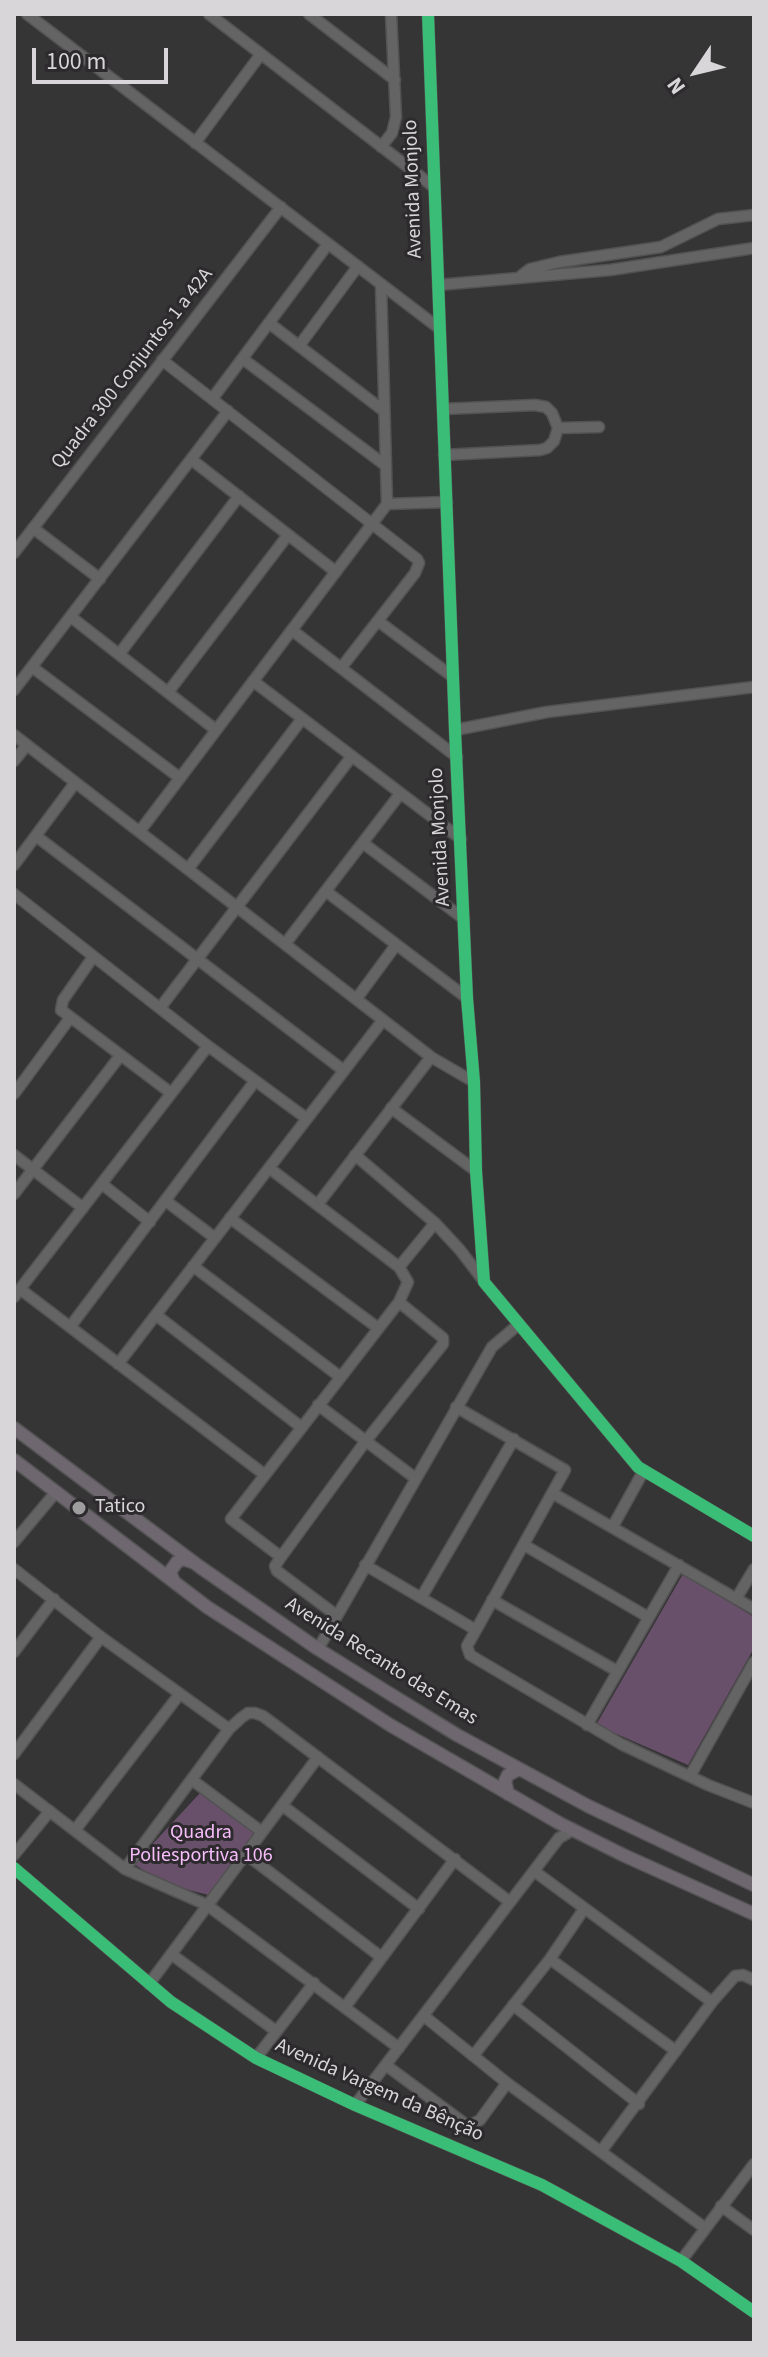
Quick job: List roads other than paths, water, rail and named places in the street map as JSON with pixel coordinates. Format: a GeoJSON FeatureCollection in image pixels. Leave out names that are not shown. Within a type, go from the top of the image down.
{"type":"FeatureCollection","features":[{"type":"Feature","properties":{"kind":"main road","name":"Avenida Recanto das Emas"},"geometry":{"type":"LineString","coordinates":[[14,1428],[195,1563],[318,1649],[519,1769],[730,1876],[754,1885]]}},
{"type":"Feature","properties":{"kind":"main road"},"geometry":{"type":"LineString","coordinates":[[14,1460],[207,1607],[390,1725],[559,1823],[754,1914]]}},
{"type":"Feature","properties":{"kind":"main road"},"geometry":{"type":"LineString","coordinates":[[146,1559],[155,1560],[166,1551],[161,1537]]}},
{"type":"Feature","properties":{"kind":"main road"},"geometry":{"type":"LineString","coordinates":[[174,1582],[170,1572],[177,1562],[183,1559],[195,1563]]}},
{"type":"Feature","properties":{"kind":"main road"},"geometry":{"type":"LineString","coordinates":[[448,1758],[460,1753],[466,1740]]}},
{"type":"Feature","properties":{"kind":"main road"},"geometry":{"type":"LineString","coordinates":[[508,1794],[505,1788],[508,1775],[519,1769]]}},
{"type":"Feature","properties":{"kind":"main road"},"geometry":{"type":"LineString","coordinates":[[716,1898],[726,1889],[730,1876]]}},
{"type":"Feature","properties":{"kind":"street"},"geometry":{"type":"LineString","coordinates":[[28,14],[440,329]]}},
{"type":"Feature","properties":{"kind":"street"},"geometry":{"type":"LineString","coordinates":[[209,14],[434,187]]}},
{"type":"Feature","properties":{"kind":"street"},"geometry":{"type":"LineString","coordinates":[[309,14],[395,80]]}},
{"type":"Feature","properties":{"kind":"street"},"geometry":{"type":"LineString","coordinates":[[381,147],[395,127],[391,14]]}},
{"type":"Feature","properties":{"kind":"street","name":"Avenida Monjolo"},"geometry":{"type":"LineString","coordinates":[[428,14],[455,730],[484,1282]]}},
{"type":"Feature","properties":{"kind":"street"},"geometry":{"type":"LineString","coordinates":[[195,143],[261,54]]}},
{"type":"Feature","properties":{"kind":"street","name":"Quadra 300 Conjuntos 1 a 42A"},"geometry":{"type":"LineString","coordinates":[[14,553],[281,207]]}},
{"type":"Feature","properties":{"kind":"street"},"geometry":{"type":"LineString","coordinates":[[519,277],[530,269],[559,262],[661,247],[718,219],[754,215]]}},
{"type":"Feature","properties":{"kind":"street"},"geometry":{"type":"LineString","coordinates":[[212,399],[328,244]]}},
{"type":"Feature","properties":{"kind":"street"},"geometry":{"type":"LineString","coordinates":[[438,285],[610,270],[754,248]]}},
{"type":"Feature","properties":{"kind":"street"},"geometry":{"type":"LineString","coordinates":[[299,346],[358,266]]}},
{"type":"Feature","properties":{"kind":"street"},"geometry":{"type":"LineString","coordinates":[[140,831],[387,504],[381,284]]}},
{"type":"Feature","properties":{"kind":"street"},"geometry":{"type":"LineString","coordinates":[[269,323],[384,411]]}},
{"type":"Feature","properties":{"kind":"street"},"geometry":{"type":"LineString","coordinates":[[243,359],[385,465]]}},
{"type":"Feature","properties":{"kind":"street"},"geometry":{"type":"LineString","coordinates":[[162,360],[413,553],[419,563],[415,573],[341,668]]}},
{"type":"Feature","properties":{"kind":"street"},"geometry":{"type":"LineString","coordinates":[[443,409],[535,405],[546,407],[558,428],[554,441],[540,450],[444,455]]}},
{"type":"Feature","properties":{"kind":"street"},"geometry":{"type":"LineString","coordinates":[[14,690],[228,411]]}},
{"type":"Feature","properties":{"kind":"street"},"geometry":{"type":"LineString","coordinates":[[558,428],[599,427]]}},
{"type":"Feature","properties":{"kind":"street"},"geometry":{"type":"LineString","coordinates":[[192,460],[336,572]]}},
{"type":"Feature","properties":{"kind":"street"},"geometry":{"type":"LineString","coordinates":[[120,653],[239,496]]}},
{"type":"Feature","properties":{"kind":"street"},"geometry":{"type":"LineString","coordinates":[[387,504],[447,502]]}},
{"type":"Feature","properties":{"kind":"street"},"geometry":{"type":"LineString","coordinates":[[33,528],[100,579]]}},
{"type":"Feature","properties":{"kind":"street"},"geometry":{"type":"LineString","coordinates":[[169,691],[288,535]]}},
{"type":"Feature","properties":{"kind":"street"},"geometry":{"type":"LineString","coordinates":[[71,617],[216,730]]}},
{"type":"Feature","properties":{"kind":"street"},"geometry":{"type":"LineString","coordinates":[[378,621],[453,677]]}},
{"type":"Feature","properties":{"kind":"street"},"geometry":{"type":"LineString","coordinates":[[293,631],[457,757]]}},
{"type":"Feature","properties":{"kind":"street"},"geometry":{"type":"LineString","coordinates":[[32,667],[180,778]]}},
{"type":"Feature","properties":{"kind":"street"},"geometry":{"type":"LineString","coordinates":[[253,681],[461,839]]}},
{"type":"Feature","properties":{"kind":"street"},"geometry":{"type":"LineString","coordinates":[[455,730],[547,712],[754,687]]}},
{"type":"Feature","properties":{"kind":"street"},"geometry":{"type":"LineString","coordinates":[[188,869],[302,719]]}},
{"type":"Feature","properties":{"kind":"street"},"geometry":{"type":"LineString","coordinates":[[14,735],[431,1057],[474,1082]]}},
{"type":"Feature","properties":{"kind":"street"},"geometry":{"type":"LineString","coordinates":[[14,761],[27,745]]}},
{"type":"Feature","properties":{"kind":"street"},"geometry":{"type":"LineString","coordinates":[[160,1008],[352,756]]}},
{"type":"Feature","properties":{"kind":"street"},"geometry":{"type":"LineString","coordinates":[[14,865],[75,783]]}},
{"type":"Feature","properties":{"kind":"street"},"geometry":{"type":"LineString","coordinates":[[285,944],[400,794]]}},
{"type":"Feature","properties":{"kind":"street"},"geometry":{"type":"LineString","coordinates":[[36,836],[343,1070]]}},
{"type":"Feature","properties":{"kind":"street"},"geometry":{"type":"LineString","coordinates":[[363,843],[464,919]]}},
{"type":"Feature","properties":{"kind":"street"},"geometry":{"type":"LineString","coordinates":[[327,892],[467,998]]}},
{"type":"Feature","properties":{"kind":"street"},"geometry":{"type":"LineString","coordinates":[[14,894],[208,1046],[306,1118]]}},
{"type":"Feature","properties":{"kind":"street"},"geometry":{"type":"LineString","coordinates":[[357,998],[396,945]]}},
{"type":"Feature","properties":{"kind":"street"},"geometry":{"type":"LineString","coordinates":[[93,957],[61,1006],[70,1018],[171,1093]]}},
{"type":"Feature","properties":{"kind":"street"},"geometry":{"type":"LineString","coordinates":[[14,1094],[70,1018]]}},
{"type":"Feature","properties":{"kind":"street"},"geometry":{"type":"LineString","coordinates":[[118,1364],[383,1020]]}},
{"type":"Feature","properties":{"kind":"street"},"geometry":{"type":"LineString","coordinates":[[208,1046],[17,1293],[70,1327],[265,1475]]}},
{"type":"Feature","properties":{"kind":"street"},"geometry":{"type":"LineString","coordinates":[[14,1194],[120,1056]]}},
{"type":"Feature","properties":{"kind":"street"},"geometry":{"type":"LineString","coordinates":[[318,1204],[431,1057]]}},
{"type":"Feature","properties":{"kind":"street"},"geometry":{"type":"LineString","coordinates":[[70,1327],[255,1081]]}},
{"type":"Feature","properties":{"kind":"street"},"geometry":{"type":"LineString","coordinates":[[391,1108],[476,1171]]}},
{"type":"Feature","properties":{"kind":"street"},"geometry":{"type":"LineString","coordinates":[[14,1155],[83,1208]]}},
{"type":"Feature","properties":{"kind":"street"},"geometry":{"type":"LineString","coordinates":[[355,1155],[435,1223],[460,1250],[643,1472],[754,1536]]}},
{"type":"Feature","properties":{"kind":"street"},"geometry":{"type":"LineString","coordinates":[[269,1168],[399,1267],[408,1282],[399,1302],[231,1519],[281,1557]]}},
{"type":"Feature","properties":{"kind":"street"},"geometry":{"type":"LineString","coordinates":[[102,1184],[150,1222]]}},
{"type":"Feature","properties":{"kind":"street"},"geometry":{"type":"LineString","coordinates":[[166,1201],[215,1238]]}},
{"type":"Feature","properties":{"kind":"street"},"geometry":{"type":"LineString","coordinates":[[230,1218],[378,1328]]}},
{"type":"Feature","properties":{"kind":"street"},"geometry":{"type":"LineString","coordinates":[[399,1267],[435,1223]]}},
{"type":"Feature","properties":{"kind":"street"},"geometry":{"type":"LineString","coordinates":[[460,1250],[480,1244]]}},
{"type":"Feature","properties":{"kind":"street"},"geometry":{"type":"LineString","coordinates":[[193,1266],[339,1376]]}},
{"type":"Feature","properties":{"kind":"street"},"geometry":{"type":"LineString","coordinates":[[336,1615],[277,1571],[276,1564],[365,1442],[444,1342],[399,1302]]}},
{"type":"Feature","properties":{"kind":"street"},"geometry":{"type":"LineString","coordinates":[[156,1315],[301,1427]]}},
{"type":"Feature","properties":{"kind":"street"},"geometry":{"type":"LineString","coordinates":[[318,1649],[492,1347],[519,1324]]}},
{"type":"Feature","properties":{"kind":"street"},"geometry":{"type":"LineString","coordinates":[[318,1405],[415,1478]]}},
{"type":"Feature","properties":{"kind":"street"},"geometry":{"type":"LineString","coordinates":[[456,1407],[565,1470],[467,1646],[470,1655],[587,1725],[690,1776],[754,1803]]}},
{"type":"Feature","properties":{"kind":"street"},"geometry":{"type":"LineString","coordinates":[[421,1598],[514,1439]]}},
{"type":"Feature","properties":{"kind":"street"},"geometry":{"type":"LineString","coordinates":[[613,1526],[643,1472]]}},
{"type":"Feature","properties":{"kind":"street"},"geometry":{"type":"LineString","coordinates":[[14,1542],[56,1492]]}},
{"type":"Feature","properties":{"kind":"street"},"geometry":{"type":"LineString","coordinates":[[554,1494],[754,1609]]}},
{"type":"Feature","properties":{"kind":"street"},"geometry":{"type":"LineString","coordinates":[[524,1545],[648,1617]]}},
{"type":"Feature","properties":{"kind":"street"},"geometry":{"type":"LineString","coordinates":[[365,1565],[476,1630]]}},
{"type":"Feature","properties":{"kind":"street"},"geometry":{"type":"LineString","coordinates":[[587,1725],[679,1565]]}},
{"type":"Feature","properties":{"kind":"street"},"geometry":{"type":"LineString","coordinates":[[14,1569],[101,1637],[229,1729]]}},
{"type":"Feature","properties":{"kind":"street"},"geometry":{"type":"LineString","coordinates":[[736,1599],[754,1569]]}},
{"type":"Feature","properties":{"kind":"street"},"geometry":{"type":"LineString","coordinates":[[14,1652],[54,1599]]}},
{"type":"Feature","properties":{"kind":"street"},"geometry":{"type":"LineString","coordinates":[[492,1600],[617,1671]]}},
{"type":"Feature","properties":{"kind":"street"},"geometry":{"type":"LineString","coordinates":[[14,1754],[101,1637]]}},
{"type":"Feature","properties":{"kind":"street"},"geometry":{"type":"LineString","coordinates":[[690,1776],[754,1662]]}},
{"type":"Feature","properties":{"kind":"street"},"geometry":{"type":"LineString","coordinates":[[75,1830],[179,1695]]}},
{"type":"Feature","properties":{"kind":"street"},"geometry":{"type":"LineString","coordinates":[[125,1869],[229,1729],[241,1718],[255,1713],[510,1902]]}},
{"type":"Feature","properties":{"kind":"street"},"geometry":{"type":"LineString","coordinates":[[149,1984],[318,1757]]}},
{"type":"Feature","properties":{"kind":"street"},"geometry":{"type":"LineString","coordinates":[[192,1780],[262,1832]]}},
{"type":"Feature","properties":{"kind":"street"},"geometry":{"type":"LineString","coordinates":[[14,1784],[125,1869],[207,1905],[399,2048]]}},
{"type":"Feature","properties":{"kind":"street"},"geometry":{"type":"LineString","coordinates":[[283,1806],[419,1909]]}},
{"type":"Feature","properties":{"kind":"street"},"geometry":{"type":"LineString","coordinates":[[14,1855],[50,1811]]}},
{"type":"Feature","properties":{"kind":"street"},"geometry":{"type":"LineString","coordinates":[[559,1823],[559,1838]]}},
{"type":"Feature","properties":{"kind":"street"},"geometry":{"type":"LineString","coordinates":[[355,2105],[559,1838],[573,1830]]}},
{"type":"Feature","properties":{"kind":"street"},"geometry":{"type":"LineString","coordinates":[[247,1855],[381,1957]]}},
{"type":"Feature","properties":{"kind":"street"},"geometry":{"type":"LineString","coordinates":[[345,2007],[455,1859]]}},
{"type":"Feature","properties":{"kind":"street","name":"Avenida Vargem da Bênção"},"geometry":{"type":"LineString","coordinates":[[14,1868],[149,1984],[256,2058],[355,2105],[542,2185],[681,2261],[754,2312]]}},
{"type":"Feature","properties":{"kind":"street"},"geometry":{"type":"LineString","coordinates":[[534,1871],[712,2002]]}},
{"type":"Feature","properties":{"kind":"street"},"geometry":{"type":"LineString","coordinates":[[473,2056],[550,1959],[584,1909]]}},
{"type":"Feature","properties":{"kind":"street"},"geometry":{"type":"LineString","coordinates":[[171,1954],[276,2031]]}},
{"type":"Feature","properties":{"kind":"street"},"geometry":{"type":"LineString","coordinates":[[550,1959],[676,2051]]}},
{"type":"Feature","properties":{"kind":"street"},"geometry":{"type":"LineString","coordinates":[[602,2150],[712,2002],[735,1976],[743,1975],[754,1980]]}},
{"type":"Feature","properties":{"kind":"street"},"geometry":{"type":"LineString","coordinates":[[256,2058],[314,1983]]}},
{"type":"Feature","properties":{"kind":"street"},"geometry":{"type":"LineString","coordinates":[[513,2005],[639,2104]]}},
{"type":"Feature","properties":{"kind":"street"},"geometry":{"type":"LineString","coordinates":[[424,2016],[507,2083],[705,2228]]}},
{"type":"Feature","properties":{"kind":"street"},"geometry":{"type":"LineString","coordinates":[[387,2066],[468,2126],[480,2120],[507,2083]]}},
{"type":"Feature","properties":{"kind":"street"},"geometry":{"type":"LineString","coordinates":[[681,2261],[754,2164]]}},
{"type":"Feature","properties":{"kind":"street"},"geometry":{"type":"LineString","coordinates":[[721,2206],[754,2230]]}},
{"type":"Feature","properties":{"kind":"place","name":"Tatico"},"geometry":{"type":"Point","coordinates":[79,1508]}},
{"type":"Feature","properties":{"kind":"park label","name":"Quadra Poliesportiva 106"},"geometry":{"type":"Point","coordinates":[201,1846]}}]}
